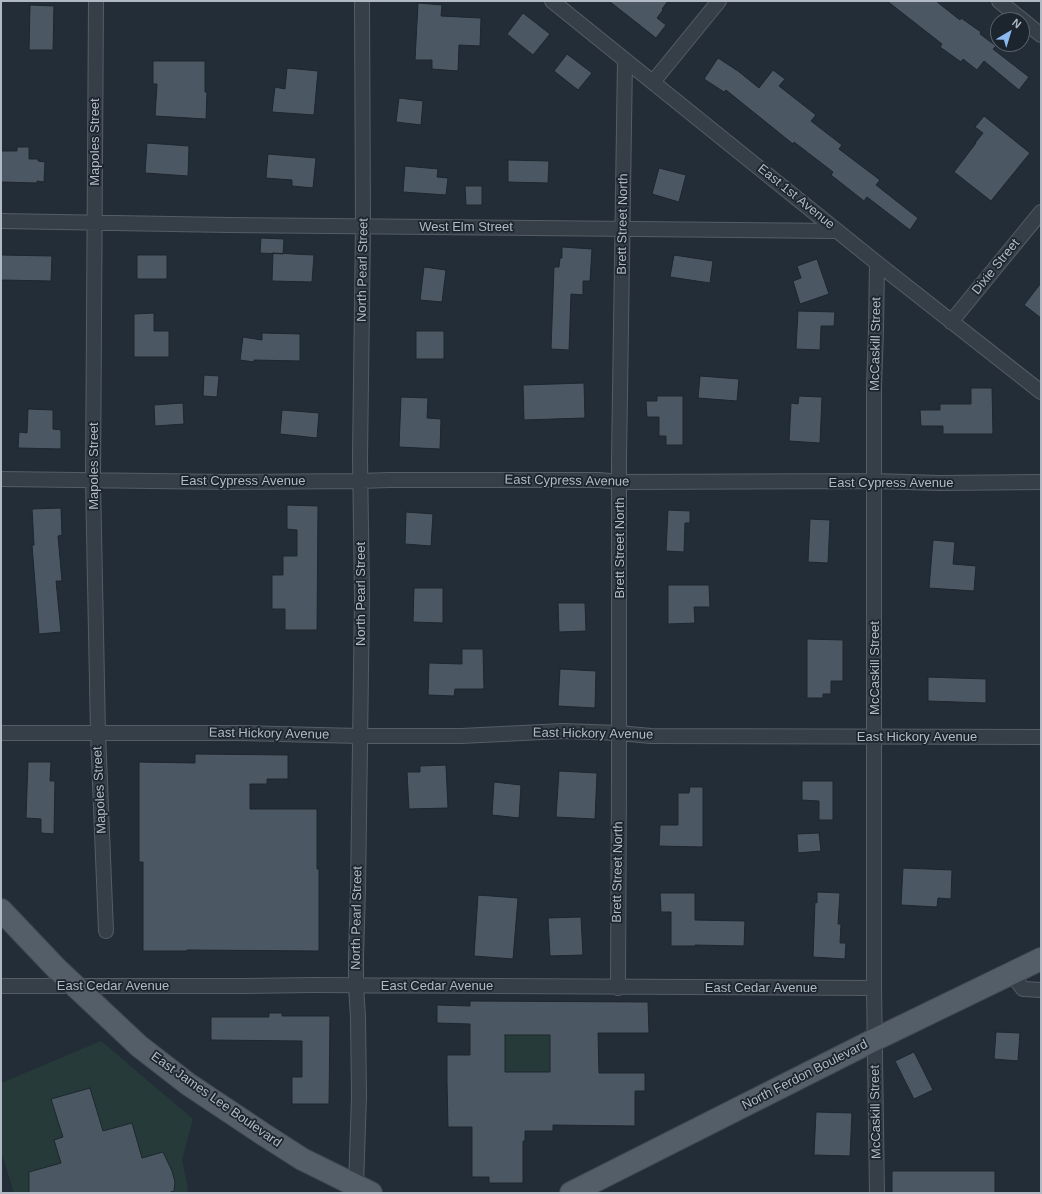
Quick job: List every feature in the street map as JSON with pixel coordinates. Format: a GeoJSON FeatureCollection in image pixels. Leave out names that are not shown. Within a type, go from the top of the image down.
{"type":"FeatureCollection","features":[{"type":"Feature","properties":{"kind":"main road","name":"East James Lee Boulevard"},"geometry":{"type":"LineString","coordinates":[[1,910],[57,969],[139,1046],[188,1084],[302,1159],[363,1190]]}},
{"type":"Feature","properties":{"kind":"main road","name":"North Ferdon Boulevard"},"geometry":{"type":"LineString","coordinates":[[571,1193],[874,1040],[1041,959]]}},
{"type":"Feature","properties":{"kind":"street","name":"Mapoles Street"},"geometry":{"type":"LineString","coordinates":[[96,1],[93,481],[98,733],[106,931]]}},
{"type":"Feature","properties":{"kind":"street","name":"North Pearl Street"},"geometry":{"type":"LineString","coordinates":[[362,1],[362,598],[356,986],[358,1017],[358,1089],[363,1190]]}},
{"type":"Feature","properties":{"kind":"street","name":"East 1st Avenue"},"geometry":{"type":"LineString","coordinates":[[552,1],[877,263],[1041,392]]}},
{"type":"Feature","properties":{"kind":"street"},"geometry":{"type":"LineString","coordinates":[[653,82],[719,1]]}},
{"type":"Feature","properties":{"kind":"street"},"geometry":{"type":"LineString","coordinates":[[999,1],[1041,35]]}},
{"type":"Feature","properties":{"kind":"street","name":"Brett Street North"},"geometry":{"type":"LineString","coordinates":[[618,988],[620,459],[625,60]]}},
{"type":"Feature","properties":{"kind":"street","name":"Dixie Street"},"geometry":{"type":"LineString","coordinates":[[951,322],[1041,212]]}},
{"type":"Feature","properties":{"kind":"street","name":"West Elm Street"},"geometry":{"type":"LineString","coordinates":[[1,222],[837,231]]}},
{"type":"Feature","properties":{"kind":"street","name":"McCaskill Street"},"geometry":{"type":"LineString","coordinates":[[877,263],[874,386],[874,1040],[877,1193]]}},
{"type":"Feature","properties":{"kind":"street","name":"East Cypress Avenue"},"geometry":{"type":"LineString","coordinates":[[1,479],[93,481],[591,480],[620,482],[1041,482]]}},
{"type":"Feature","properties":{"kind":"street","name":"East Hickory Avenue"},"geometry":{"type":"LineString","coordinates":[[1,733],[240,733],[359,736],[461,736],[563,731],[651,736],[1041,737]]}},
{"type":"Feature","properties":{"kind":"street"},"geometry":{"type":"LineString","coordinates":[[1011,973],[1023,989],[1041,990]]}},
{"type":"Feature","properties":{"kind":"street","name":"East Cedar Avenue"},"geometry":{"type":"LineString","coordinates":[[1,986],[874,988]]}},
{"type":"Feature","properties":{"kind":"green space"},"geometry":{"type":"Polygon","coordinates":[[[505,1025],[510,1035],[550,1035],[561,1073],[505,1072],[505,1025]]]}},
{"type":"Feature","properties":{"kind":"green space"},"geometry":{"type":"Polygon","coordinates":[[[101,1041],[193,1119],[182,1160],[188,1188],[187,1193],[14,1193],[1,1151],[1,1083],[101,1041]]]}},
{"type":"Feature","properties":{"kind":"building"},"geometry":{"type":"Polygon","coordinates":[[[609,1],[668,1],[657,18],[666,25],[656,38],[609,1]]]}},
{"type":"Feature","properties":{"kind":"building"},"geometry":{"type":"Polygon","coordinates":[[[887,1],[936,1],[960,20],[961,18],[981,32],[980,34],[990,42],[990,52],[997,52],[1029,77],[1019,90],[984,61],[977,70],[963,59],[961,62],[940,47],[942,44],[887,1]]]}},
{"type":"Feature","properties":{"kind":"building"},"geometry":{"type":"Polygon","coordinates":[[[418,3],[442,5],[441,16],[481,18],[480,46],[459,45],[458,71],[432,69],[432,60],[415,60],[418,3]]]}},
{"type":"Feature","properties":{"kind":"building"},"geometry":{"type":"Polygon","coordinates":[[[30,5],[54,6],[53,50],[29,50],[30,5]]]}},
{"type":"Feature","properties":{"kind":"building"},"geometry":{"type":"Polygon","coordinates":[[[523,13],[550,34],[533,55],[507,34],[523,13]]]}},
{"type":"Feature","properties":{"kind":"building"},"geometry":{"type":"Polygon","coordinates":[[[567,54],[592,73],[578,90],[554,71],[567,54]]]}},
{"type":"Feature","properties":{"kind":"building"},"geometry":{"type":"Polygon","coordinates":[[[718,58],[738,71],[759,88],[773,70],[785,79],[779,86],[816,115],[811,121],[842,145],[839,149],[880,180],[876,185],[918,218],[910,230],[867,197],[864,201],[831,175],[833,172],[794,142],[793,144],[726,90],[724,92],[704,79],[718,58]]]}},
{"type":"Feature","properties":{"kind":"building"},"geometry":{"type":"Polygon","coordinates":[[[153,61],[205,61],[205,92],[207,92],[206,119],[155,116],[157,84],[153,84],[153,61]]]}},
{"type":"Feature","properties":{"kind":"building"},"geometry":{"type":"Polygon","coordinates":[[[287,68],[318,71],[314,115],[272,112],[275,87],[285,89],[287,68]]]}},
{"type":"Feature","properties":{"kind":"building"},"geometry":{"type":"Polygon","coordinates":[[[399,98],[423,101],[421,125],[396,122],[399,98]]]}},
{"type":"Feature","properties":{"kind":"building"},"geometry":{"type":"Polygon","coordinates":[[[984,116],[1030,153],[991,201],[954,172],[983,133],[975,127],[984,116]]]}},
{"type":"Feature","properties":{"kind":"building"},"geometry":{"type":"Polygon","coordinates":[[[147,143],[189,146],[188,176],[145,173],[147,143]]]}},
{"type":"Feature","properties":{"kind":"building"},"geometry":{"type":"Polygon","coordinates":[[[17,147],[29,147],[29,159],[38,159],[38,161],[45,162],[44,182],[1,182],[1,151],[17,151],[17,147]]]}},
{"type":"Feature","properties":{"kind":"building"},"geometry":{"type":"Polygon","coordinates":[[[268,154],[316,158],[313,188],[292,186],[292,180],[266,178],[268,154]]]}},
{"type":"Feature","properties":{"kind":"building"},"geometry":{"type":"Polygon","coordinates":[[[508,160],[549,161],[548,183],[508,182],[508,160]]]}},
{"type":"Feature","properties":{"kind":"building"},"geometry":{"type":"Polygon","coordinates":[[[405,166],[438,169],[437,177],[448,178],[446,195],[403,192],[405,166]]]}},
{"type":"Feature","properties":{"kind":"building"},"geometry":{"type":"Polygon","coordinates":[[[659,168],[686,175],[679,202],[652,194],[659,168]]]}},
{"type":"Feature","properties":{"kind":"building"},"geometry":{"type":"Polygon","coordinates":[[[465,186],[482,186],[482,205],[466,205],[465,186]]]}},
{"type":"Feature","properties":{"kind":"building"},"geometry":{"type":"Polygon","coordinates":[[[261,238],[284,239],[283,254],[260,253],[261,238]]]}},
{"type":"Feature","properties":{"kind":"building"},"geometry":{"type":"Polygon","coordinates":[[[562,247],[592,249],[590,281],[583,281],[583,295],[571,294],[569,350],[551,349],[554,267],[559,267],[560,258],[562,258],[562,247]]]}},
{"type":"Feature","properties":{"kind":"building"},"geometry":{"type":"Polygon","coordinates":[[[273,253],[314,255],[312,282],[272,281],[273,253]]]}},
{"type":"Feature","properties":{"kind":"building"},"geometry":{"type":"Polygon","coordinates":[[[1,255],[52,256],[51,281],[1,280],[1,255]]]}},
{"type":"Feature","properties":{"kind":"building"},"geometry":{"type":"Polygon","coordinates":[[[137,255],[167,255],[167,279],[137,279],[137,255]]]}},
{"type":"Feature","properties":{"kind":"building"},"geometry":{"type":"Polygon","coordinates":[[[674,255],[713,261],[710,283],[670,277],[674,255]]]}},
{"type":"Feature","properties":{"kind":"building"},"geometry":{"type":"Polygon","coordinates":[[[817,259],[829,294],[800,304],[793,281],[801,278],[797,266],[817,259]]]}},
{"type":"Feature","properties":{"kind":"building"},"geometry":{"type":"Polygon","coordinates":[[[424,267],[446,270],[442,302],[420,300],[424,267]]]}},
{"type":"Feature","properties":{"kind":"building"},"geometry":{"type":"Polygon","coordinates":[[[1041,283],[1041,318],[1024,305],[1041,283]]]}},
{"type":"Feature","properties":{"kind":"building"},"geometry":{"type":"Polygon","coordinates":[[[798,311],[835,312],[834,326],[821,326],[820,350],[796,349],[798,311]]]}},
{"type":"Feature","properties":{"kind":"building"},"geometry":{"type":"Polygon","coordinates":[[[154,313],[154,331],[169,331],[169,357],[134,357],[134,314],[154,313]]]}},
{"type":"Feature","properties":{"kind":"building"},"geometry":{"type":"Polygon","coordinates":[[[416,331],[444,331],[444,359],[416,359],[416,331]]]}},
{"type":"Feature","properties":{"kind":"building"},"geometry":{"type":"Polygon","coordinates":[[[262,333],[300,334],[300,361],[254,360],[254,362],[240,360],[243,337],[262,340],[262,333]]]}},
{"type":"Feature","properties":{"kind":"building"},"geometry":{"type":"Polygon","coordinates":[[[204,375],[219,376],[217,397],[203,396],[204,375]]]}},
{"type":"Feature","properties":{"kind":"building"},"geometry":{"type":"Polygon","coordinates":[[[700,376],[739,379],[737,401],[698,398],[700,376]]]}},
{"type":"Feature","properties":{"kind":"building"},"geometry":{"type":"Polygon","coordinates":[[[584,383],[585,418],[524,420],[523,385],[584,383]]]}},
{"type":"Feature","properties":{"kind":"building"},"geometry":{"type":"Polygon","coordinates":[[[971,388],[992,388],[993,434],[943,434],[943,426],[921,426],[920,410],[940,410],[940,404],[971,404],[971,388]]]}},
{"type":"Feature","properties":{"kind":"building"},"geometry":{"type":"Polygon","coordinates":[[[657,396],[683,396],[683,445],[666,445],[666,436],[659,436],[659,417],[647,417],[646,401],[657,401],[657,396]]]}},
{"type":"Feature","properties":{"kind":"building"},"geometry":{"type":"Polygon","coordinates":[[[799,396],[822,397],[820,443],[789,441],[791,403],[798,404],[799,396]]]}},
{"type":"Feature","properties":{"kind":"building"},"geometry":{"type":"Polygon","coordinates":[[[401,397],[428,398],[427,418],[441,419],[440,449],[399,447],[401,397]]]}},
{"type":"Feature","properties":{"kind":"building"},"geometry":{"type":"Polygon","coordinates":[[[183,403],[184,424],[155,426],[154,405],[183,403]]]}},
{"type":"Feature","properties":{"kind":"building"},"geometry":{"type":"Polygon","coordinates":[[[28,409],[53,410],[53,429],[61,430],[61,449],[18,448],[19,432],[27,433],[28,409]]]}},
{"type":"Feature","properties":{"kind":"building"},"geometry":{"type":"Polygon","coordinates":[[[282,410],[319,413],[317,438],[280,434],[282,410]]]}},
{"type":"Feature","properties":{"kind":"building"},"geometry":{"type":"Polygon","coordinates":[[[287,505],[318,506],[317,630],[285,630],[285,609],[272,609],[272,575],[283,575],[283,556],[297,556],[297,530],[287,529],[287,505]]]}},
{"type":"Feature","properties":{"kind":"building"},"geometry":{"type":"Polygon","coordinates":[[[61,508],[62,535],[58,536],[62,581],[56,581],[61,632],[39,634],[32,545],[34,545],[32,509],[61,508]]]}},
{"type":"Feature","properties":{"kind":"building"},"geometry":{"type":"Polygon","coordinates":[[[668,510],[690,511],[690,523],[685,523],[684,552],[666,551],[668,510]]]}},
{"type":"Feature","properties":{"kind":"building"},"geometry":{"type":"Polygon","coordinates":[[[406,512],[433,514],[431,546],[405,544],[406,512]]]}},
{"type":"Feature","properties":{"kind":"building"},"geometry":{"type":"Polygon","coordinates":[[[810,519],[830,520],[828,563],[808,562],[810,519]]]}},
{"type":"Feature","properties":{"kind":"building"},"geometry":{"type":"Polygon","coordinates":[[[933,540],[955,542],[953,564],[976,566],[974,591],[929,588],[933,540]]]}},
{"type":"Feature","properties":{"kind":"building"},"geometry":{"type":"Polygon","coordinates":[[[668,585],[709,585],[710,607],[694,607],[695,623],[668,624],[668,585]]]}},
{"type":"Feature","properties":{"kind":"building"},"geometry":{"type":"Polygon","coordinates":[[[414,588],[443,588],[443,623],[413,622],[414,588]]]}},
{"type":"Feature","properties":{"kind":"building"},"geometry":{"type":"Polygon","coordinates":[[[558,603],[585,603],[586,631],[559,632],[558,603]]]}},
{"type":"Feature","properties":{"kind":"building"},"geometry":{"type":"Polygon","coordinates":[[[807,639],[843,640],[843,681],[831,681],[831,694],[823,694],[823,698],[807,698],[807,639]]]}},
{"type":"Feature","properties":{"kind":"building"},"geometry":{"type":"Polygon","coordinates":[[[462,649],[483,649],[484,689],[455,689],[454,696],[428,695],[429,663],[462,664],[462,649]]]}},
{"type":"Feature","properties":{"kind":"building"},"geometry":{"type":"Polygon","coordinates":[[[560,669],[596,671],[595,708],[558,706],[560,669]]]}},
{"type":"Feature","properties":{"kind":"building"},"geometry":{"type":"Polygon","coordinates":[[[928,677],[986,679],[986,703],[928,701],[928,677]]]}},
{"type":"Feature","properties":{"kind":"building"},"geometry":{"type":"Polygon","coordinates":[[[195,754],[288,755],[288,779],[267,779],[267,784],[250,784],[250,809],[317,809],[319,951],[143,951],[143,862],[139,862],[139,762],[195,763],[195,754]]]}},
{"type":"Feature","properties":{"kind":"building"},"geometry":{"type":"Polygon","coordinates":[[[28,762],[51,762],[50,781],[55,781],[54,834],[41,833],[41,819],[26,818],[28,762]]]}},
{"type":"Feature","properties":{"kind":"building"},"geometry":{"type":"Polygon","coordinates":[[[446,765],[448,808],[409,809],[407,772],[420,772],[420,766],[446,765]]]}},
{"type":"Feature","properties":{"kind":"building"},"geometry":{"type":"Polygon","coordinates":[[[559,771],[597,773],[595,819],[556,817],[559,771]]]}},
{"type":"Feature","properties":{"kind":"building"},"geometry":{"type":"Polygon","coordinates":[[[802,781],[833,781],[833,820],[819,820],[819,801],[802,800],[802,781]]]}},
{"type":"Feature","properties":{"kind":"building"},"geometry":{"type":"Polygon","coordinates":[[[494,782],[521,785],[519,818],[492,815],[494,782]]]}},
{"type":"Feature","properties":{"kind":"building"},"geometry":{"type":"Polygon","coordinates":[[[690,787],[703,787],[703,847],[659,846],[660,825],[678,825],[678,793],[689,793],[690,787]]]}},
{"type":"Feature","properties":{"kind":"building"},"geometry":{"type":"Polygon","coordinates":[[[819,833],[821,851],[798,853],[797,834],[819,833]]]}},
{"type":"Feature","properties":{"kind":"building"},"geometry":{"type":"Polygon","coordinates":[[[903,868],[952,870],[951,899],[938,898],[937,907],[901,905],[903,868]]]}},
{"type":"Feature","properties":{"kind":"building"},"geometry":{"type":"Polygon","coordinates":[[[817,892],[840,893],[838,924],[841,924],[840,943],[846,943],[845,959],[813,957],[815,902],[817,903],[817,892]]]}},
{"type":"Feature","properties":{"kind":"building"},"geometry":{"type":"Polygon","coordinates":[[[660,893],[695,893],[695,920],[745,921],[744,946],[671,946],[671,912],[661,912],[660,893]]]}},
{"type":"Feature","properties":{"kind":"building"},"geometry":{"type":"Polygon","coordinates":[[[478,895],[518,898],[513,959],[474,956],[478,895]]]}},
{"type":"Feature","properties":{"kind":"building"},"geometry":{"type":"Polygon","coordinates":[[[581,917],[583,955],[550,956],[548,918],[581,917]]]}},
{"type":"Feature","properties":{"kind":"building"},"geometry":{"type":"Polygon","coordinates":[[[470,1001],[648,1002],[649,1033],[598,1033],[599,1073],[645,1073],[645,1091],[635,1091],[635,1126],[553,1125],[553,1131],[525,1131],[525,1141],[523,1141],[523,1183],[489,1183],[489,1177],[472,1177],[472,1127],[448,1127],[447,1081],[447,1055],[470,1055],[470,1024],[437,1023],[437,1005],[470,1006],[470,1001]],[[505,1035],[505,1072],[550,1072],[550,1035],[505,1035]]]}},
{"type":"Feature","properties":{"kind":"building"},"geometry":{"type":"Polygon","coordinates":[[[269,1013],[282,1013],[282,1016],[330,1016],[329,1104],[292,1104],[292,1077],[302,1077],[302,1041],[211,1040],[211,1017],[269,1017],[269,1013]]]}},
{"type":"Feature","properties":{"kind":"building"},"geometry":{"type":"Polygon","coordinates":[[[996,1032],[1020,1033],[1018,1061],[994,1059],[996,1032]]]}},
{"type":"Feature","properties":{"kind":"building"},"geometry":{"type":"Polygon","coordinates":[[[914,1052],[933,1090],[914,1099],[895,1061],[914,1052]]]}},
{"type":"Feature","properties":{"kind":"building"},"geometry":{"type":"Polygon","coordinates":[[[90,1088],[103,1131],[132,1123],[142,1158],[163,1152],[172,1171],[175,1182],[174,1191],[168,1193],[29,1193],[29,1172],[61,1163],[54,1140],[63,1137],[51,1099],[90,1088]]]}},
{"type":"Feature","properties":{"kind":"building"},"geometry":{"type":"Polygon","coordinates":[[[816,1112],[852,1113],[850,1156],[814,1155],[816,1112]]]}},
{"type":"Feature","properties":{"kind":"building"},"geometry":{"type":"Polygon","coordinates":[[[892,1171],[995,1171],[995,1193],[892,1193],[892,1171]]]}}]}
